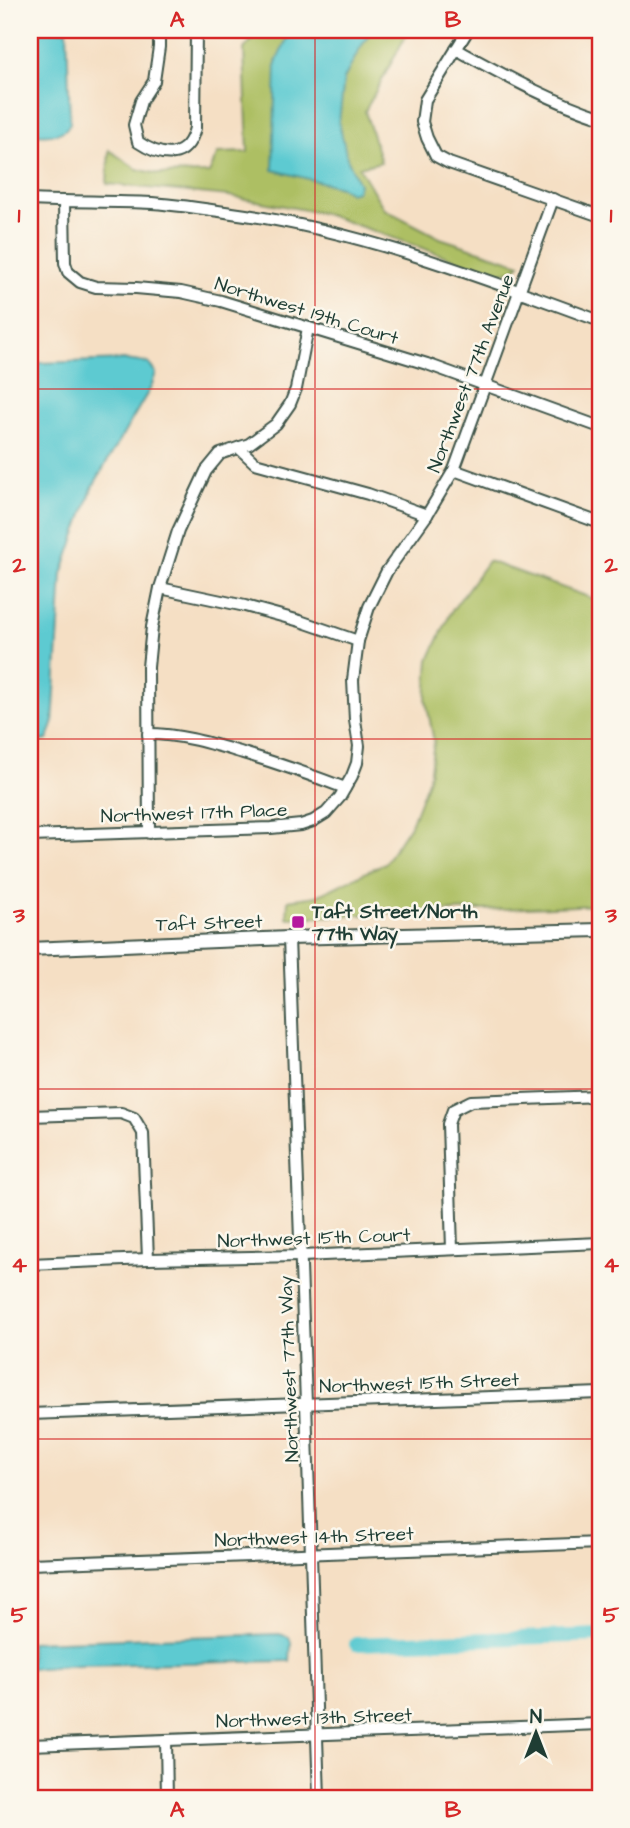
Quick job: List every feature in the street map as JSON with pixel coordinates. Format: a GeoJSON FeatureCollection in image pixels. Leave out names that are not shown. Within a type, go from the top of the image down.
{"type":"FeatureCollection","features":[{"type":"Feature","properties":{"kind":"street"},"geometry":{"type":"LineString","coordinates":[[159,30],[154,81],[141,101],[134,125],[138,142],[151,151],[169,154],[180,151],[191,142],[195,128],[196,30]]}},
{"type":"Feature","properties":{"kind":"street"},"geometry":{"type":"LineString","coordinates":[[468,30],[425,100],[422,122],[436,156],[449,163],[600,216]]}},
{"type":"Feature","properties":{"kind":"street"},"geometry":{"type":"LineString","coordinates":[[456,49],[502,75],[600,117]]}},
{"type":"Feature","properties":{"kind":"street"},"geometry":{"type":"LineString","coordinates":[[30,200],[153,203],[234,213],[299,225],[374,243],[600,321]]}},
{"type":"Feature","properties":{"kind":"street","name":"Northwest 77th Avenue"},"geometry":{"type":"LineString","coordinates":[[345,788],[357,763],[359,746],[354,680],[358,641],[369,607],[387,571],[427,515],[454,470],[554,200]]}},
{"type":"Feature","properties":{"kind":"street","name":"Northwest 19th Court"},"geometry":{"type":"LineString","coordinates":[[64,202],[65,262],[68,272],[80,282],[96,288],[181,292],[221,301],[379,348],[600,427]]}},
{"type":"Feature","properties":{"kind":"street"},"geometry":{"type":"LineString","coordinates":[[149,833],[148,667],[160,588],[178,531],[206,471],[220,454],[249,444],[276,424],[290,404],[296,389],[308,328]]}},
{"type":"Feature","properties":{"kind":"street"},"geometry":{"type":"LineString","coordinates":[[239,447],[256,463],[368,494],[427,515]]}},
{"type":"Feature","properties":{"kind":"street"},"geometry":{"type":"LineString","coordinates":[[454,470],[600,523]]}},
{"type":"Feature","properties":{"kind":"street"},"geometry":{"type":"LineString","coordinates":[[160,588],[246,606],[358,641]]}},
{"type":"Feature","properties":{"kind":"street"},"geometry":{"type":"LineString","coordinates":[[148,734],[164,734],[207,742],[345,788]]}},
{"type":"Feature","properties":{"kind":"street","name":"Northwest 17th Place"},"geometry":{"type":"LineString","coordinates":[[30,836],[300,825],[326,813],[345,788]]}},
{"type":"Feature","properties":{"kind":"street","name":"Taft Street"},"geometry":{"type":"LineString","coordinates":[[30,949],[289,938],[600,930]]}},
{"type":"Feature","properties":{"kind":"street","name":"Northwest 77th Way"},"geometry":{"type":"LineString","coordinates":[[289,938],[319,1798]]}},
{"type":"Feature","properties":{"kind":"street"},"geometry":{"type":"LineString","coordinates":[[452,1249],[448,1124],[453,1110],[471,1101],[600,1096]]}},
{"type":"Feature","properties":{"kind":"street"},"geometry":{"type":"LineString","coordinates":[[30,1116],[121,1113],[134,1118],[143,1133],[148,1259]]}},
{"type":"Feature","properties":{"kind":"street","name":"Northwest 15th Court"},"geometry":{"type":"LineString","coordinates":[[30,1264],[600,1244]]}},
{"type":"Feature","properties":{"kind":"street","name":"Northwest 15th Street"},"geometry":{"type":"LineString","coordinates":[[30,1414],[600,1393]]}},
{"type":"Feature","properties":{"kind":"street","name":"Northwest 14th Street"},"geometry":{"type":"LineString","coordinates":[[30,1564],[600,1543]]}},
{"type":"Feature","properties":{"kind":"street","name":"Northwest 13th Street"},"geometry":{"type":"LineString","coordinates":[[30,1745],[600,1724]]}},
{"type":"Feature","properties":{"kind":"street"},"geometry":{"type":"LineString","coordinates":[[166,1740],[167,1798]]}},
{"type":"Feature","properties":{"kind":"green space"},"geometry":{"type":"Polygon","coordinates":[[[260,30],[409,30],[365,111],[381,162],[359,167],[384,209],[440,238],[520,264],[513,270],[496,274],[322,213],[229,196],[107,184],[109,150],[137,169],[158,174],[209,173],[218,153],[248,152],[244,49],[260,30]]]}},
{"type":"Feature","properties":{"kind":"green space"},"geometry":{"type":"Polygon","coordinates":[[[488,561],[600,601],[600,905],[287,918],[288,900],[317,896],[385,863],[412,822],[429,778],[434,742],[426,700],[429,660],[451,612],[488,561]]]}},
{"type":"Feature","properties":{"kind":"water"},"geometry":{"type":"Polygon","coordinates":[[[30,30],[67,30],[70,123],[58,133],[30,134],[30,30]]]}},
{"type":"Feature","properties":{"kind":"water"},"geometry":{"type":"Polygon","coordinates":[[[291,30],[372,30],[344,79],[339,122],[347,158],[359,184],[357,191],[350,193],[340,187],[273,170],[276,62],[291,30]]]}},
{"type":"Feature","properties":{"kind":"water"},"geometry":{"type":"Polygon","coordinates":[[[125,360],[148,363],[156,373],[151,387],[93,486],[62,574],[53,725],[47,740],[30,743],[30,369],[39,363],[125,360]]]}},
{"type":"Feature","properties":{"kind":"water"},"geometry":{"type":"Polygon","coordinates":[[[279,1634],[289,1637],[290,1661],[79,1665],[30,1669],[30,1642],[279,1634]]]}},
{"type":"Feature","properties":{"kind":"waterway"},"geometry":{"type":"LineString","coordinates":[[356,1644],[600,1635]]}},
{"type":"Feature","properties":{"kind":"place","name":"Taft Street/North 77th Way"},"geometry":{"type":"Point","coordinates":[298,922]}}]}
